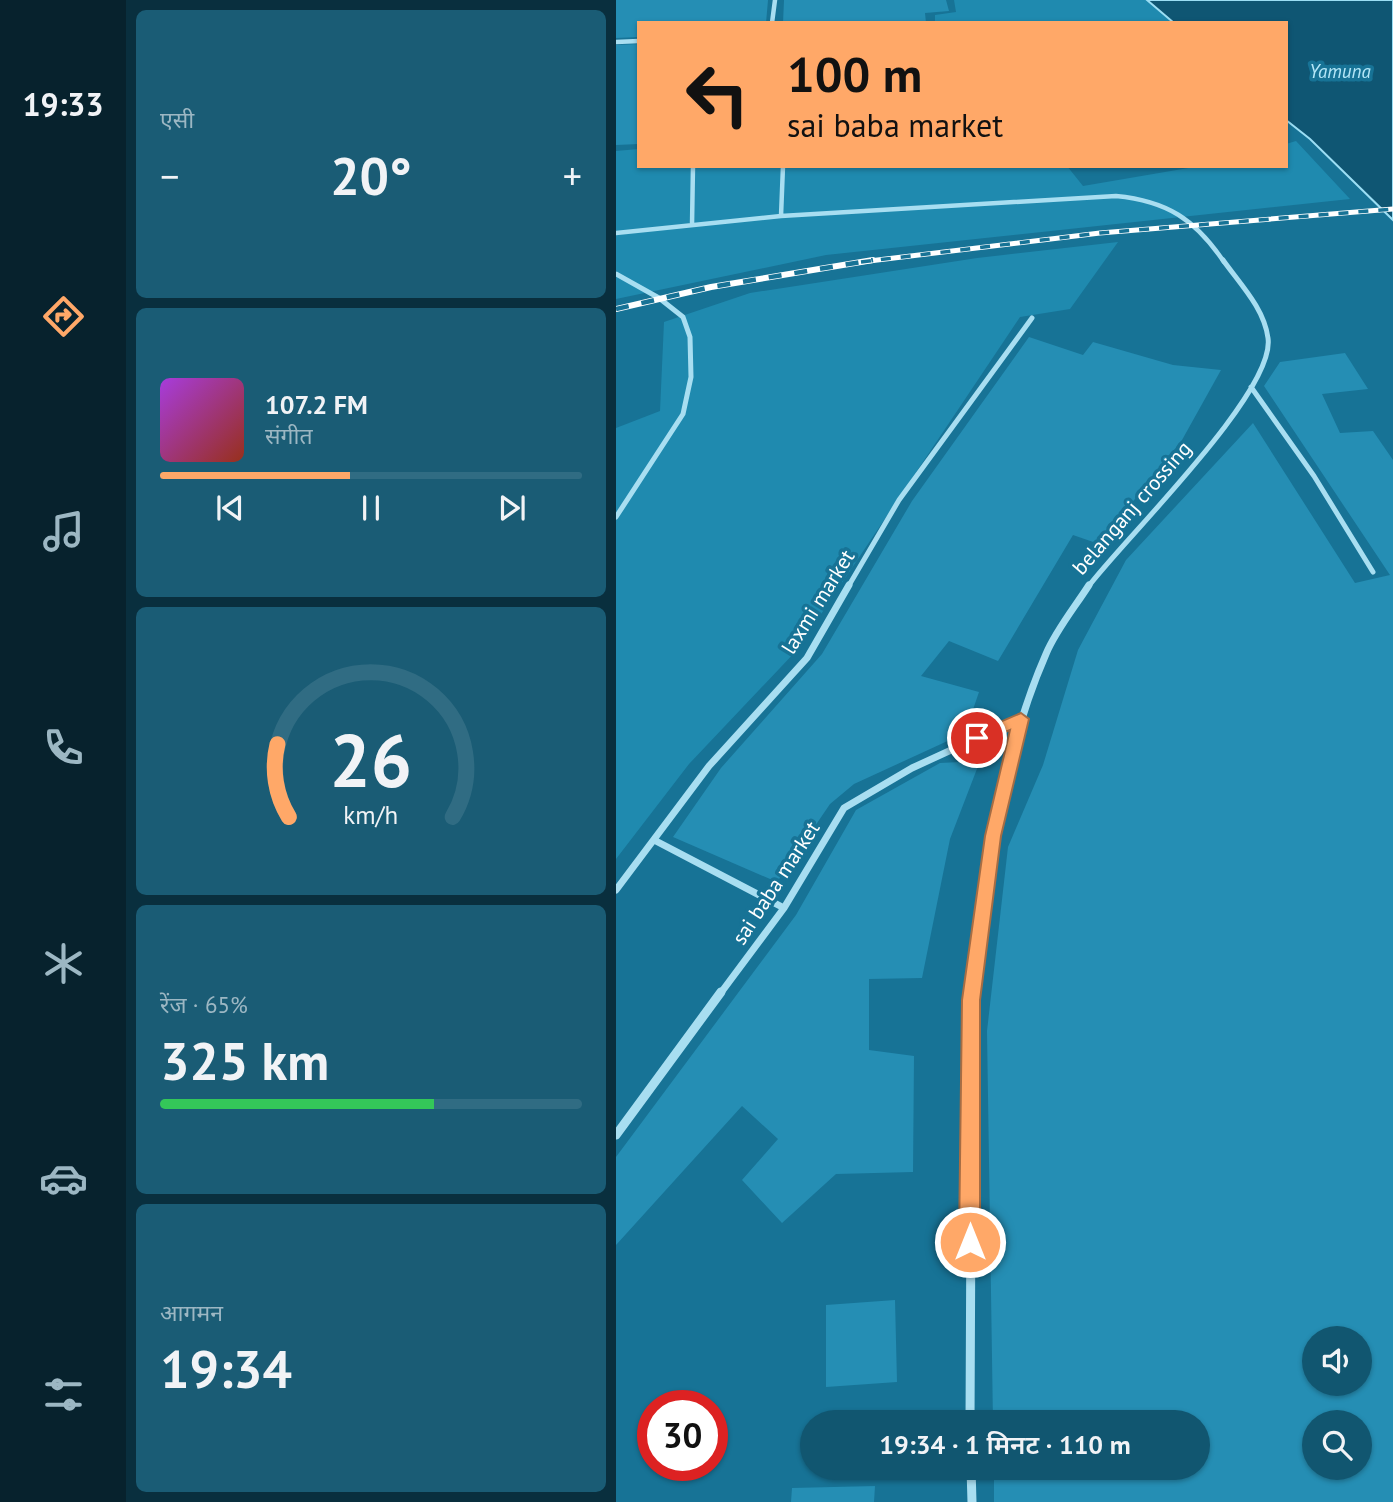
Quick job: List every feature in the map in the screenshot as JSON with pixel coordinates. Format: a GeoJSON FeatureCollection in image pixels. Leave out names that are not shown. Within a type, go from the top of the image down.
{"type":"FeatureCollection","features":[{"type":"Feature","properties":{"kind":"street"},"geometry":{"type":"LineString","coordinates":[[772,21],[775,0]]}},
{"type":"Feature","properties":{"kind":"street"},"geometry":{"type":"LineString","coordinates":[[616,42],[637,41]]}},
{"type":"Feature","properties":{"kind":"street"},"geometry":{"type":"LineString","coordinates":[[692,225],[693,168]]}},
{"type":"Feature","properties":{"kind":"street"},"geometry":{"type":"LineString","coordinates":[[781,216],[783,168]]}},
{"type":"Feature","properties":{"kind":"street","name":"belanganj crossing"},"geometry":{"type":"LineString","coordinates":[[616,233],[781,216],[1116,196],[1164,205],[1175,211],[1212,244],[1260,312],[1268,338],[1268,353],[1251,387],[1223,431],[1089,585],[1047,651],[1021,719],[993,836],[971,1000],[970,1410]]}},
{"type":"Feature","properties":{"kind":"street"},"geometry":{"type":"LineString","coordinates":[[616,274],[659,298],[683,317],[690,337],[691,377],[683,414],[616,517]]}},
{"type":"Feature","properties":{"kind":"street","name":"laxmi market"},"geometry":{"type":"LineString","coordinates":[[616,890],[709,766],[807,658],[900,500],[1032,318]]}},
{"type":"Feature","properties":{"kind":"street"},"geometry":{"type":"LineString","coordinates":[[1251,387],[1314,476],[1373,572]]}},
{"type":"Feature","properties":{"kind":"street","name":"sai baba market"},"geometry":{"type":"LineString","coordinates":[[616,1135],[784,908],[844,808],[912,768],[1021,719]]}},
{"type":"Feature","properties":{"kind":"street"},"geometry":{"type":"LineString","coordinates":[[653,840],[784,908]]}},
{"type":"Feature","properties":{"kind":"street"},"geometry":{"type":"LineString","coordinates":[[971,1480],[972,1502]]}},
{"type":"Feature","properties":{"kind":"shaded area"},"geometry":{"type":"Polygon","coordinates":[[[954,0],[1147,0],[1171,21],[935,21],[935,15],[956,12],[954,0]]]}},
{"type":"Feature","properties":{"kind":"shaded area"},"geometry":{"type":"Polygon","coordinates":[[[1296,141],[1350,199],[826,255],[616,299],[616,151],[637,149],[637,168],[1069,168],[1083,186],[1188,168],[1288,168],[1288,143],[1296,141]]]}},
{"type":"Feature","properties":{"kind":"shaded area"},"geometry":{"type":"Polygon","coordinates":[[[1118,242],[1070,309],[1020,317],[797,650],[689,764],[616,859],[616,428],[660,411],[664,322],[750,293],[977,258],[1118,242]]]}},
{"type":"Feature","properties":{"kind":"water","name":"Yamuna"},"geometry":{"type":"Polygon","coordinates":[[[1147,0],[1393,0],[1393,220],[1310,139],[1288,122],[1288,21],[1172,21],[1147,0]]]}},
{"type":"Feature","properties":{"kind":"building"},"geometry":{"type":"Polygon","coordinates":[[[616,0],[768,0],[766,21],[637,21],[637,37],[616,38],[616,0]]]}},
{"type":"Feature","properties":{"kind":"building"},"geometry":{"type":"Polygon","coordinates":[[[784,0],[946,0],[949,11],[925,13],[926,21],[783,21],[784,0]]]}},
{"type":"Feature","properties":{"kind":"building"},"geometry":{"type":"Polygon","coordinates":[[[637,44],[637,144],[616,145],[616,45],[637,44]]]}},
{"type":"Feature","properties":{"kind":"building"},"geometry":{"type":"Polygon","coordinates":[[[1029,337],[1083,355],[1093,342],[1173,365],[1221,370],[1182,440],[1099,544],[1073,535],[998,661],[949,641],[921,676],[979,692],[965,733],[854,784],[830,804],[777,882],[673,837],[721,768],[822,654],[912,501],[1029,337]]]}},
{"type":"Feature","properties":{"kind":"building"},"geometry":{"type":"Polygon","coordinates":[[[1345,353],[1368,389],[1322,394],[1340,433],[1373,431],[1393,460],[1393,1502],[994,1502],[994,1480],[1210,1480],[1210,1410],[993,1410],[987,1031],[1008,847],[1043,765],[1078,650],[1126,560],[1253,423],[1355,583],[1390,575],[1264,386],[1280,362],[1345,353]]]}},
{"type":"Feature","properties":{"kind":"building"},"geometry":{"type":"Polygon","coordinates":[[[980,761],[950,839],[922,978],[869,979],[869,1050],[914,1056],[913,1172],[836,1174],[782,1223],[742,1180],[778,1139],[742,1106],[616,1245],[616,1157],[796,915],[856,810],[940,763],[980,761]]]}},
{"type":"Feature","properties":{"kind":"building"},"geometry":{"type":"Polygon","coordinates":[[[895,1300],[897,1382],[826,1387],[826,1305],[895,1300]]]}},
{"type":"Feature","properties":{"kind":"building"},"geometry":{"type":"Polygon","coordinates":[[[875,1486],[874,1502],[791,1502],[792,1488],[875,1486]]]}},
{"type":"Feature","properties":{"kind":"railway"},"geometry":{"type":"LineString","coordinates":[[861,262],[1100,233],[1393,209]]}},
{"type":"Feature","properties":{"kind":"railway"},"geometry":{"type":"LineString","coordinates":[[861,262],[873,260]]}},
{"type":"Feature","properties":{"kind":"railway"},"geometry":{"type":"LineString","coordinates":[[616,309],[711,287],[861,262]]}},
{"type":"Feature","properties":{"kind":"route"},"geometry":{"type":"LineString","coordinates":[[970,1242],[971,1000],[993,836],[1021,719],[977,738]]}}]}
